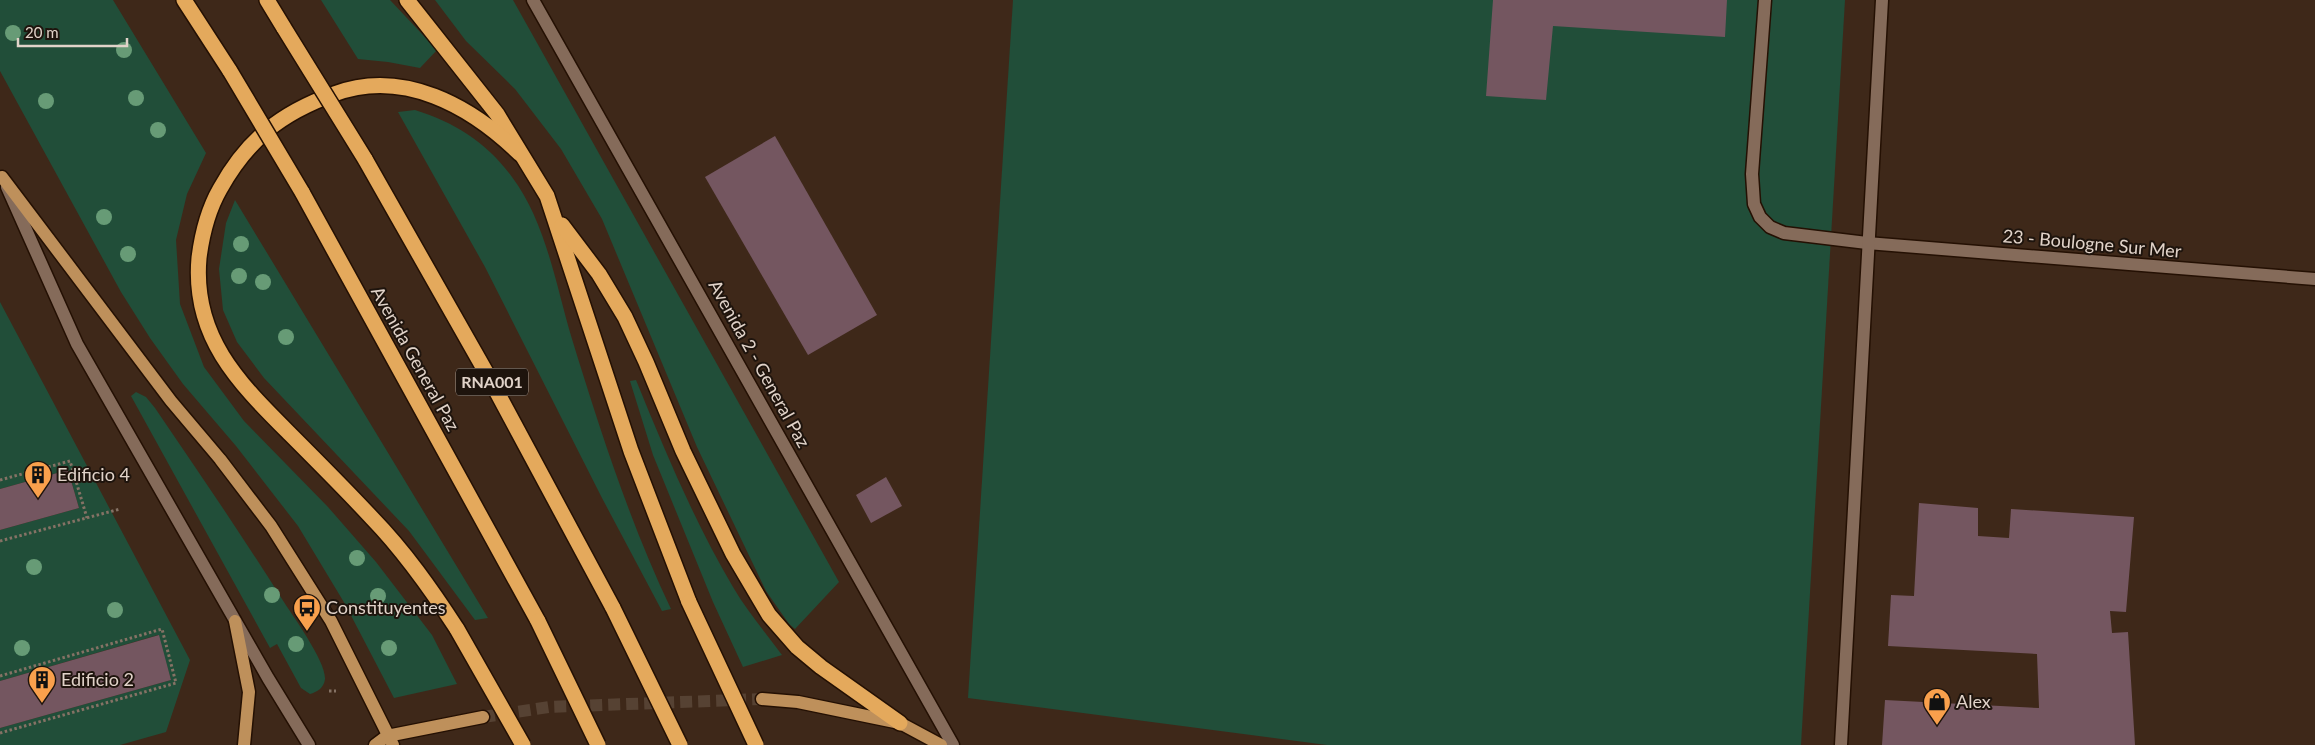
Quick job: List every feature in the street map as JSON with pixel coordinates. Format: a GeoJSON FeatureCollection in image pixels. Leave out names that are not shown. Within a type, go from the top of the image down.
{"type":"FeatureCollection","features":[{"type":"Feature","properties":{"kind":"highway","name":"Avenida General Paz"},"geometry":{"type":"LineString","coordinates":[[184,0],[230,71],[302,192],[538,621],[598,745]]}},
{"type":"Feature","properties":{"kind":"highway","name":"RNA001"},"geometry":{"type":"LineString","coordinates":[[267,0],[365,160],[491,381],[613,608],[680,745]]}},
{"type":"Feature","properties":{"kind":"highway"},"geometry":{"type":"LineString","coordinates":[[407,0],[497,114],[547,196],[631,452],[689,602],[756,745]]}},
{"type":"Feature","properties":{"kind":"highway"},"geometry":{"type":"LineString","coordinates":[[520,154],[501,135],[456,104],[410,88],[388,86],[363,87],[340,91],[318,100],[293,112],[256,138],[230,172],[210,209],[201,245],[198,287],[208,329],[228,366],[251,395],[394,542],[415,567],[457,629],[523,745]]}},
{"type":"Feature","properties":{"kind":"highway"},"geometry":{"type":"LineString","coordinates":[[554,215],[600,274],[620,309],[646,362],[683,451],[728,545],[752,590],[769,615],[797,647],[821,667],[900,723]]}},
{"type":"Feature","properties":{"kind":"main road"},"geometry":{"type":"LineString","coordinates":[[1,175],[171,401],[220,459],[271,526],[331,621],[390,740]]}},
{"type":"Feature","properties":{"kind":"main road"},"geometry":{"type":"LineString","coordinates":[[236,621],[249,692],[244,745]]}},
{"type":"Feature","properties":{"kind":"main road"},"geometry":{"type":"LineString","coordinates":[[762,699],[798,702],[900,723],[941,745]]}},
{"type":"Feature","properties":{"kind":"main road"},"geometry":{"type":"LineString","coordinates":[[375,745],[483,717]]}},
{"type":"Feature","properties":{"kind":"street","name":"Avenida 2 - General Paz"},"geometry":{"type":"LineString","coordinates":[[533,0],[953,745]]}},
{"type":"Feature","properties":{"kind":"street","name":"23 - Boulogne Sur Mer"},"geometry":{"type":"LineString","coordinates":[[1765,0],[1752,174],[1754,204],[1760,217],[1770,226],[1784,233],[1867,244],[2315,279]]}},
{"type":"Feature","properties":{"kind":"street"},"geometry":{"type":"LineString","coordinates":[[1841,745],[1867,244],[1882,0]]}},
{"type":"Feature","properties":{"kind":"street"},"geometry":{"type":"LineString","coordinates":[[1,175],[76,344],[309,745]]}},
{"type":"Feature","properties":{"kind":"path"},"geometry":{"type":"LineString","coordinates":[[0,480],[70,461],[87,518]]}},
{"type":"Feature","properties":{"kind":"path"},"geometry":{"type":"LineString","coordinates":[[0,541],[120,508]]}},
{"type":"Feature","properties":{"kind":"path"},"geometry":{"type":"LineString","coordinates":[[0,676],[162,629],[176,683],[0,733]]}},
{"type":"Feature","properties":{"kind":"path"},"geometry":{"type":"LineString","coordinates":[[329,691],[336,691]]}},
{"type":"Feature","properties":{"kind":"green space"},"geometry":{"type":"Polygon","coordinates":[[[0,0],[113,0],[206,153],[187,194],[176,240],[180,304],[204,367],[244,421],[328,507],[376,562],[432,635],[457,684],[394,698],[345,604],[298,526],[236,446],[183,384],[150,338],[121,292],[0,71],[0,0]]]}},
{"type":"Feature","properties":{"kind":"green space"},"geometry":{"type":"Polygon","coordinates":[[[321,0],[390,0],[437,50],[420,68],[358,59],[321,0]]]}},
{"type":"Feature","properties":{"kind":"green space"},"geometry":{"type":"Polygon","coordinates":[[[435,0],[513,0],[839,582],[795,629],[789,624],[766,591],[697,447],[602,219],[561,149],[515,89],[466,41],[435,0]]]}},
{"type":"Feature","properties":{"kind":"green space"},"geometry":{"type":"Polygon","coordinates":[[[1013,0],[1845,0],[1801,745],[1327,745],[968,698],[1013,0]]]}},
{"type":"Feature","properties":{"kind":"green space"},"geometry":{"type":"Polygon","coordinates":[[[415,110],[444,121],[481,144],[502,165],[524,195],[542,234],[549,255],[572,339],[629,510],[671,609],[662,611],[602,498],[485,267],[398,112],[415,110]]]}},
{"type":"Feature","properties":{"kind":"green space"},"geometry":{"type":"Polygon","coordinates":[[[235,200],[488,618],[475,620],[409,531],[264,378],[237,342],[223,310],[219,269],[226,223],[235,200]]]}},
{"type":"Feature","properties":{"kind":"green space"},"geometry":{"type":"Polygon","coordinates":[[[0,302],[190,660],[166,732],[120,745],[0,745],[0,728],[171,680],[158,635],[0,681],[0,530],[79,508],[68,470],[0,489],[0,302]]]}},
{"type":"Feature","properties":{"kind":"green space"},"geometry":{"type":"Polygon","coordinates":[[[636,380],[705,537],[744,605],[782,655],[743,667],[713,602],[653,455],[630,381],[636,380]]]}},
{"type":"Feature","properties":{"kind":"green space"},"geometry":{"type":"Polygon","coordinates":[[[136,392],[146,397],[155,408],[308,638],[324,671],[325,679],[318,691],[310,694],[301,688],[277,644],[270,648],[131,396],[136,392]]]}},
{"type":"Feature","properties":{"kind":"building"},"geometry":{"type":"Polygon","coordinates":[[[1493,0],[1727,0],[1725,37],[1553,26],[1546,100],[1486,96],[1493,0]]]}},
{"type":"Feature","properties":{"kind":"building"},"geometry":{"type":"Polygon","coordinates":[[[775,136],[877,315],[808,355],[705,177],[775,136]]]}},
{"type":"Feature","properties":{"kind":"building","name":"Edificio 4"},"geometry":{"type":"Polygon","coordinates":[[[68,470],[79,508],[0,530],[0,489],[68,470]]]}},
{"type":"Feature","properties":{"kind":"building"},"geometry":{"type":"Polygon","coordinates":[[[886,477],[902,506],[871,523],[856,495],[886,477]]]}},
{"type":"Feature","properties":{"kind":"building"},"geometry":{"type":"Polygon","coordinates":[[[1919,503],[1978,508],[1978,536],[2009,538],[2011,509],[2134,517],[2126,612],[2110,611],[2112,633],[2128,632],[2135,745],[1882,745],[1885,700],[2039,708],[2037,654],[1888,646],[1891,595],[1914,596],[1919,503]]]}},
{"type":"Feature","properties":{"kind":"building","name":"Edificio 2"},"geometry":{"type":"Polygon","coordinates":[[[159,635],[171,680],[0,728],[0,681],[159,635]]]}},
{"type":"Feature","properties":{"kind":"tunnel"},"geometry":{"type":"LineString","coordinates":[[483,717],[549,707],[762,699]]}},
{"type":"Feature","properties":{"kind":"place","name":"Edificio 4"},"geometry":{"type":"Point","coordinates":[38,499]}},
{"type":"Feature","properties":{"kind":"place","name":"Constituyentes"},"geometry":{"type":"Point","coordinates":[307,632]}},
{"type":"Feature","properties":{"kind":"place","name":"Edificio 2"},"geometry":{"type":"Point","coordinates":[42,704]}},
{"type":"Feature","properties":{"kind":"place","name":"Alex"},"geometry":{"type":"Point","coordinates":[1937,726]}}]}
